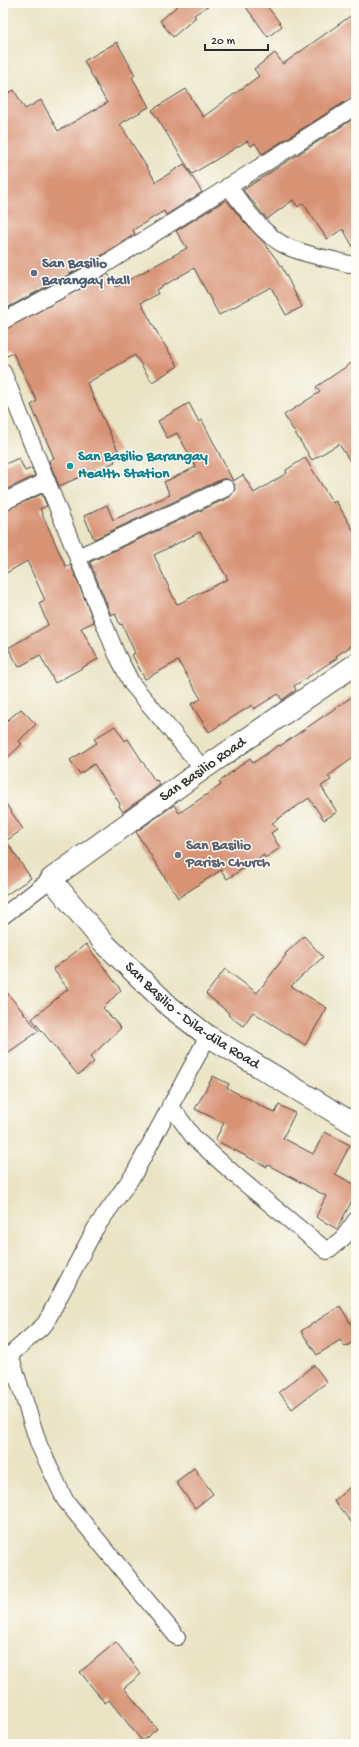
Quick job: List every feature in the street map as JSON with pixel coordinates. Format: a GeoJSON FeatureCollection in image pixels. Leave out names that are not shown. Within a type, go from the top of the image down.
{"type":"FeatureCollection","features":[{"type":"Feature","properties":{"kind":"street"},"geometry":{"type":"LineString","coordinates":[[3,321],[95,271],[356,106]]}},
{"type":"Feature","properties":{"kind":"street"},"geometry":{"type":"LineString","coordinates":[[228,186],[256,222],[276,240],[291,248],[349,264]]}},
{"type":"Feature","properties":{"kind":"street"},"geometry":{"type":"LineString","coordinates":[[3,372],[116,653],[132,684],[203,770]]}},
{"type":"Feature","properties":{"kind":"street"},"geometry":{"type":"LineString","coordinates":[[3,502],[47,480]]}},
{"type":"Feature","properties":{"kind":"street"},"geometry":{"type":"LineString","coordinates":[[78,557],[226,488]]}},
{"type":"Feature","properties":{"kind":"street","name":"San Basilio Road"},"geometry":{"type":"LineString","coordinates":[[52,880],[203,770],[356,664]]}},
{"type":"Feature","properties":{"kind":"street"},"geometry":{"type":"LineString","coordinates":[[3,916],[52,880]]}},
{"type":"Feature","properties":{"kind":"street","name":"San Basilio - Dila-dila Road"},"geometry":{"type":"LineString","coordinates":[[52,880],[109,948],[170,1007],[208,1036],[356,1125]]}},
{"type":"Feature","properties":{"kind":"street"},"geometry":{"type":"LineString","coordinates":[[177,1637],[65,1500],[39,1445],[6,1357],[45,1324],[95,1229],[134,1174],[208,1036]]}},
{"type":"Feature","properties":{"kind":"street"},"geometry":{"type":"LineString","coordinates":[[170,1105],[194,1138],[240,1180],[327,1251],[343,1238],[356,1220]]}},
{"type":"Feature","properties":{"kind":"building"},"geometry":{"type":"Polygon","coordinates":[[[181,3],[212,3],[194,15],[196,17],[173,37],[160,21],[181,3]]]}},
{"type":"Feature","properties":{"kind":"building"},"geometry":{"type":"Polygon","coordinates":[[[243,3],[265,3],[282,26],[268,37],[243,3]]]}},
{"type":"Feature","properties":{"kind":"building"},"geometry":{"type":"Polygon","coordinates":[[[356,12],[356,97],[351,98],[262,154],[255,143],[251,146],[247,141],[192,174],[152,110],[186,89],[203,117],[259,76],[254,69],[275,53],[283,64],[356,12]]]}},
{"type":"Feature","properties":{"kind":"building"},"geometry":{"type":"Polygon","coordinates":[[[117,42],[135,75],[132,77],[149,107],[120,124],[156,182],[184,164],[202,192],[166,215],[164,211],[133,230],[135,234],[90,263],[3,310],[3,96],[14,90],[25,109],[41,100],[58,131],[107,103],[84,61],[117,42]]]}},
{"type":"Feature","properties":{"kind":"building"},"geometry":{"type":"Polygon","coordinates":[[[356,117],[356,252],[343,229],[327,239],[303,203],[298,207],[293,200],[267,219],[243,190],[356,117]]]}},
{"type":"Feature","properties":{"kind":"building"},"geometry":{"type":"Polygon","coordinates":[[[226,200],[265,244],[282,267],[302,307],[286,315],[271,287],[219,315],[194,268],[156,290],[158,294],[141,303],[178,366],[152,382],[135,355],[87,383],[118,451],[112,454],[115,462],[59,486],[49,461],[54,458],[31,405],[37,401],[13,353],[3,358],[3,330],[108,274],[116,287],[187,248],[176,231],[226,200]]]}},
{"type":"Feature","properties":{"kind":"building"},"geometry":{"type":"Polygon","coordinates":[[[356,360],[356,471],[339,444],[312,460],[284,415],[320,392],[316,387],[356,360]]]}},
{"type":"Feature","properties":{"kind":"building"},"geometry":{"type":"Polygon","coordinates":[[[189,403],[199,422],[202,420],[233,481],[243,475],[254,493],[287,473],[286,470],[305,458],[333,503],[336,501],[356,535],[356,643],[336,656],[337,658],[294,686],[296,690],[282,700],[278,694],[254,709],[252,705],[209,732],[191,704],[201,699],[178,661],[145,679],[132,655],[135,653],[122,624],[120,625],[115,613],[111,615],[90,562],[230,497],[235,489],[234,484],[227,479],[222,479],[94,539],[84,516],[107,505],[113,520],[170,495],[164,482],[196,467],[177,433],[167,438],[158,421],[189,403]],[[200,532],[154,555],[176,603],[178,604],[228,579],[200,532]]]}},
{"type":"Feature","properties":{"kind":"building"},"geometry":{"type":"Polygon","coordinates":[[[19,458],[25,471],[32,468],[35,476],[3,491],[3,465],[19,458]]]}},
{"type":"Feature","properties":{"kind":"building"},"geometry":{"type":"Polygon","coordinates":[[[42,494],[47,506],[40,509],[66,567],[71,565],[94,622],[81,628],[98,659],[55,683],[40,655],[19,667],[8,648],[48,625],[39,603],[45,600],[27,561],[3,575],[3,511],[42,494]]]}},
{"type":"Feature","properties":{"kind":"building"},"geometry":{"type":"Polygon","coordinates":[[[356,694],[356,756],[328,776],[331,780],[321,786],[337,812],[324,820],[309,798],[272,823],[277,829],[271,833],[280,848],[265,858],[264,855],[227,879],[221,870],[178,898],[136,832],[174,805],[179,813],[221,785],[219,782],[250,758],[253,763],[356,694]]]}},
{"type":"Feature","properties":{"kind":"building"},"geometry":{"type":"Polygon","coordinates":[[[21,709],[36,724],[19,741],[22,744],[3,762],[3,724],[21,709]]]}},
{"type":"Feature","properties":{"kind":"building"},"geometry":{"type":"Polygon","coordinates":[[[115,726],[125,741],[128,739],[155,781],[157,780],[160,785],[123,812],[119,806],[120,804],[94,764],[80,774],[70,760],[97,743],[94,739],[115,726]]]}},
{"type":"Feature","properties":{"kind":"building"},"geometry":{"type":"Polygon","coordinates":[[[3,800],[23,829],[6,841],[31,878],[3,897],[3,800]]]}},
{"type":"Feature","properties":{"kind":"building"},"geometry":{"type":"Polygon","coordinates":[[[304,936],[323,957],[291,986],[327,1008],[305,1045],[253,1012],[243,1026],[228,1015],[229,1013],[206,994],[225,969],[257,993],[286,955],[285,954],[304,936]]]}},
{"type":"Feature","properties":{"kind":"building"},"geometry":{"type":"Polygon","coordinates":[[[86,944],[121,990],[103,1008],[121,1028],[90,1057],[94,1062],[78,1075],[32,1019],[68,989],[53,969],[86,944]]]}},
{"type":"Feature","properties":{"kind":"building"},"geometry":{"type":"Polygon","coordinates":[[[3,988],[39,1031],[3,1056],[3,988]]]}},
{"type":"Feature","properties":{"kind":"building"},"geometry":{"type":"Polygon","coordinates":[[[213,1076],[229,1084],[227,1088],[275,1113],[279,1105],[295,1113],[283,1138],[313,1154],[325,1132],[350,1145],[335,1174],[356,1185],[356,1193],[337,1229],[316,1217],[326,1196],[268,1165],[267,1167],[215,1140],[224,1123],[195,1109],[213,1076]]]}},
{"type":"Feature","properties":{"kind":"building"},"geometry":{"type":"Polygon","coordinates":[[[340,1306],[356,1332],[356,1340],[345,1347],[340,1340],[317,1355],[301,1331],[340,1306]]]}},
{"type":"Feature","properties":{"kind":"building"},"geometry":{"type":"Polygon","coordinates":[[[314,1365],[327,1382],[292,1409],[279,1392],[314,1365]]]}},
{"type":"Feature","properties":{"kind":"building"},"geometry":{"type":"Polygon","coordinates":[[[194,1468],[213,1494],[195,1508],[176,1482],[194,1468]]]}},
{"type":"Feature","properties":{"kind":"building"},"geometry":{"type":"Polygon","coordinates":[[[356,1482],[356,1528],[334,1501],[356,1482]]]}},
{"type":"Feature","properties":{"kind":"building"},"geometry":{"type":"Polygon","coordinates":[[[116,1642],[141,1674],[124,1688],[157,1729],[142,1741],[109,1700],[105,1703],[80,1672],[116,1642]]]}},
{"type":"Feature","properties":{"kind":"place","name":"San Basilio Barangay Hall"},"geometry":{"type":"Point","coordinates":[34,273]}},
{"type":"Feature","properties":{"kind":"place","name":"San Basilio Barangay Health Station"},"geometry":{"type":"Point","coordinates":[70,466]}},
{"type":"Feature","properties":{"kind":"place","name":"San Basilio Parish Church"},"geometry":{"type":"Point","coordinates":[178,855]}}]}
